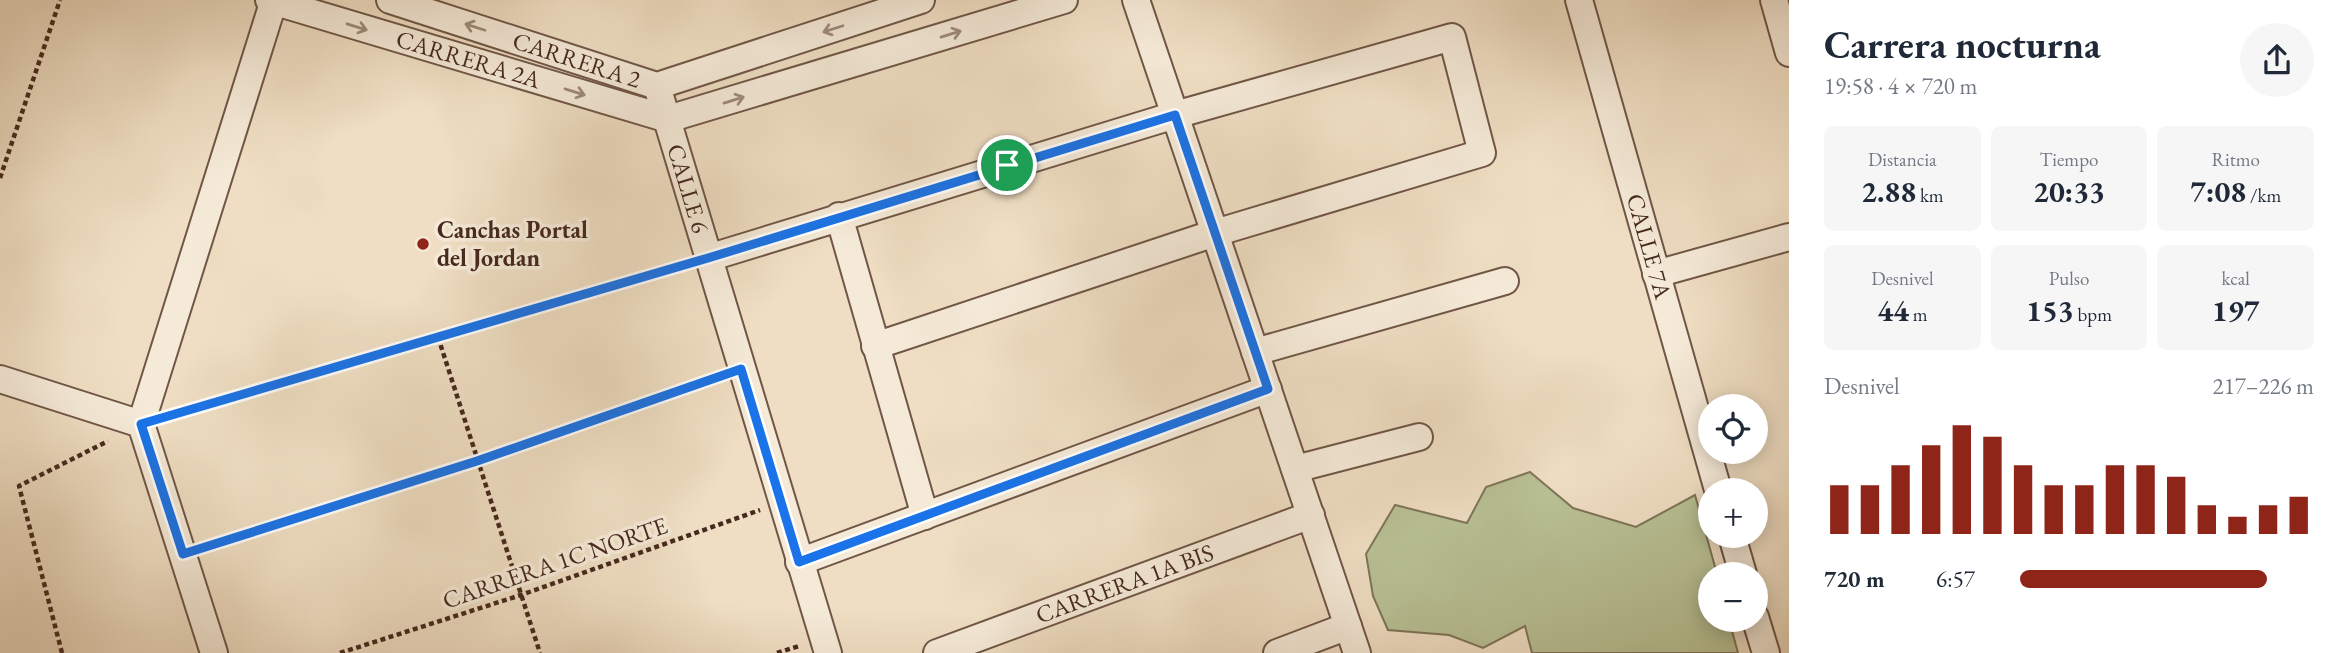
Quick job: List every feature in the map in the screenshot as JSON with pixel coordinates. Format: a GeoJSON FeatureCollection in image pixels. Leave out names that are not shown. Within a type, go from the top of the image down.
{"type":"FeatureCollection","features":[{"type":"Feature","properties":{"kind":"street","name":"CARRERA 2"},"geometry":{"type":"LineString","coordinates":[[390,0],[657,86],[921,0]]}},
{"type":"Feature","properties":{"kind":"street"},"geometry":{"type":"LineString","coordinates":[[668,120],[1064,0]]}},
{"type":"Feature","properties":{"kind":"street"},"geometry":{"type":"LineString","coordinates":[[1136,0],[1357,653]]}},
{"type":"Feature","properties":{"kind":"street","name":"CALLE 7A"},"geometry":{"type":"LineString","coordinates":[[1579,0],[1715,478]]}},
{"type":"Feature","properties":{"kind":"street"},"geometry":{"type":"LineString","coordinates":[[1773,0],[1789,53]]}},
{"type":"Feature","properties":{"kind":"street"},"geometry":{"type":"LineString","coordinates":[[214,653],[141,424],[272,1]]}},
{"type":"Feature","properties":{"kind":"street","name":"CARRERA 2A"},"geometry":{"type":"LineString","coordinates":[[272,1],[668,120]]}},
{"type":"Feature","properties":{"kind":"street"},"geometry":{"type":"LineString","coordinates":[[708,258],[1175,115],[1452,37],[1482,153],[1215,233],[875,346]]}},
{"type":"Feature","properties":{"kind":"street","name":"CALLE 6"},"geometry":{"type":"LineString","coordinates":[[657,86],[828,653]]}},
{"type":"Feature","properties":{"kind":"street"},"geometry":{"type":"LineString","coordinates":[[839,216],[925,516]]}},
{"type":"Feature","properties":{"kind":"street"},"geometry":{"type":"LineString","coordinates":[[1656,274],[1789,237]]}},
{"type":"Feature","properties":{"kind":"street"},"geometry":{"type":"LineString","coordinates":[[1255,352],[1505,281]]}},
{"type":"Feature","properties":{"kind":"street"},"geometry":{"type":"LineString","coordinates":[[0,379],[141,424]]}},
{"type":"Feature","properties":{"kind":"street"},"geometry":{"type":"LineString","coordinates":[[799,562],[1268,389]]}},
{"type":"Feature","properties":{"kind":"street"},"geometry":{"type":"LineString","coordinates":[[1295,469],[1419,437]]}},
{"type":"Feature","properties":{"kind":"street","name":"CARRERA 1A BIS"},"geometry":{"type":"LineString","coordinates":[[937,653],[1311,515]]}},
{"type":"Feature","properties":{"kind":"street"},"geometry":{"type":"LineString","coordinates":[[1277,653],[1348,626]]}},
{"type":"Feature","properties":{"kind":"street"},"geometry":{"type":"LineString","coordinates":[[1760,632],[1766,653]]}},
{"type":"Feature","properties":{"kind":"path"},"geometry":{"type":"LineString","coordinates":[[0,178],[60,0]]}},
{"type":"Feature","properties":{"kind":"path"},"geometry":{"type":"LineString","coordinates":[[61,653],[19,486],[141,424],[708,258]]}},
{"type":"Feature","properties":{"kind":"path"},"geometry":{"type":"LineString","coordinates":[[438,337],[540,653]]}},
{"type":"Feature","properties":{"kind":"path"},"geometry":{"type":"LineString","coordinates":[[183,554],[477,461],[741,369]]}},
{"type":"Feature","properties":{"kind":"path","name":"CARRERA 1C NORTE"},"geometry":{"type":"LineString","coordinates":[[340,653],[521,595],[781,502]]}},
{"type":"Feature","properties":{"kind":"green space"},"geometry":{"type":"Polygon","coordinates":[[[1530,472],[1573,508],[1636,527],[1695,495],[1698,506],[1698,548],[1710,548],[1714,562],[1698,562],[1698,632],[1732,632],[1738,653],[1532,653],[1525,626],[1483,648],[1449,635],[1388,630],[1373,596],[1366,554],[1395,505],[1467,523],[1486,487],[1530,472]]]}},
{"type":"Feature","properties":{"kind":"place","name":"Canchas Portal del Jordan"},"geometry":{"type":"Point","coordinates":[423,244]}},
{"type":"Feature","properties":{"kind":"route"},"geometry":{"type":"LineString","coordinates":[[1175,115],[1268,389],[799,562],[741,369],[477,461],[183,554],[141,424],[708,258],[1007,165],[1175,115]]}}]}
